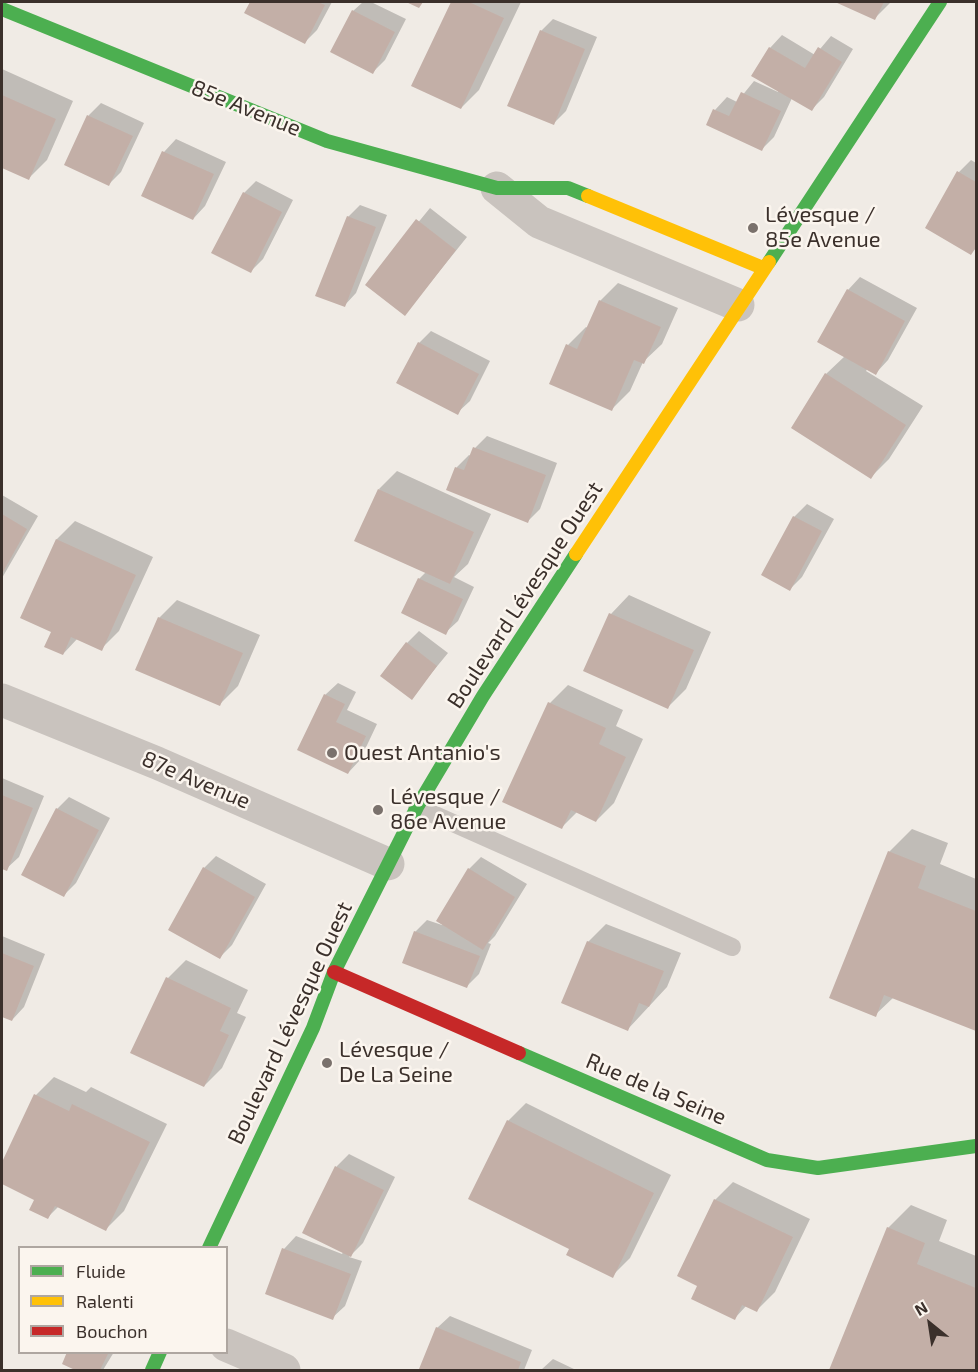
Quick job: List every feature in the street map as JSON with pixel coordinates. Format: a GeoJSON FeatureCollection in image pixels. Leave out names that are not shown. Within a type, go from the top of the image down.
{"type":"FeatureCollection","features":[{"type":"Feature","properties":{"kind":"street","name":"Boulevard Lévesque Ouest"},"geometry":{"type":"LineString","coordinates":[[210,1246],[313,1028],[334,972],[417,807],[483,696],[738,305],[940,2]]}},
{"type":"Feature","properties":{"kind":"street","name":"85e Avenue"},"geometry":{"type":"LineString","coordinates":[[2,9],[327,141],[497,188],[568,188],[763,268]]}},
{"type":"Feature","properties":{"kind":"street","name":"85e Avenue"},"geometry":{"type":"LineString","coordinates":[[497,188],[539,222],[738,305]]}},
{"type":"Feature","properties":{"kind":"street","name":"87e Avenue"},"geometry":{"type":"LineString","coordinates":[[2,700],[157,763],[388,864]]}},
{"type":"Feature","properties":{"kind":"street","name":"Rue de la Seine"},"geometry":{"type":"LineString","coordinates":[[334,972],[767,1160],[818,1168],[976,1146]]}},
{"type":"Feature","properties":{"kind":"street"},"geometry":{"type":"LineString","coordinates":[[228,1346],[284,1371]]}},
{"type":"Feature","properties":{"kind":"street"},"geometry":{"type":"LineString","coordinates":[[152,1371],[160,1354]]}},
{"type":"Feature","properties":{"kind":"lane"},"geometry":{"type":"LineString","coordinates":[[417,807],[732,948]]}},
{"type":"Feature","properties":{"kind":"building"},"geometry":{"type":"Polygon","coordinates":[[[250,2],[318,2],[325,5],[305,44],[244,13],[250,2]]]}},
{"type":"Feature","properties":{"kind":"building"},"geometry":{"type":"Polygon","coordinates":[[[406,2],[423,2],[419,8],[406,2]]]}},
{"type":"Feature","properties":{"kind":"building"},"geometry":{"type":"Polygon","coordinates":[[[451,2],[469,2],[504,18],[461,109],[411,86],[451,2]]]}},
{"type":"Feature","properties":{"kind":"building"},"geometry":{"type":"Polygon","coordinates":[[[835,2],[884,2],[875,20],[835,2]]]}},
{"type":"Feature","properties":{"kind":"building"},"geometry":{"type":"Polygon","coordinates":[[[352,10],[395,32],[373,74],[330,52],[352,10]]]}},
{"type":"Feature","properties":{"kind":"building"},"geometry":{"type":"Polygon","coordinates":[[[540,30],[585,49],[554,125],[507,106],[540,30]]]}},
{"type":"Feature","properties":{"kind":"building"},"geometry":{"type":"Polygon","coordinates":[[[769,47],[805,68],[818,47],[842,62],[812,111],[751,76],[769,47]]]}},
{"type":"Feature","properties":{"kind":"building"},"geometry":{"type":"Polygon","coordinates":[[[741,92],[781,111],[762,151],[706,125],[713,109],[729,116],[741,92]]]}},
{"type":"Feature","properties":{"kind":"building"},"geometry":{"type":"Polygon","coordinates":[[[2,95],[56,119],[29,180],[2,168],[2,95]]]}},
{"type":"Feature","properties":{"kind":"building"},"geometry":{"type":"Polygon","coordinates":[[[87,115],[133,136],[109,186],[64,165],[87,115]]]}},
{"type":"Feature","properties":{"kind":"building"},"geometry":{"type":"Polygon","coordinates":[[[162,151],[214,174],[193,220],[141,196],[162,151]]]}},
{"type":"Feature","properties":{"kind":"building"},"geometry":{"type":"Polygon","coordinates":[[[957,171],[976,182],[976,247],[971,255],[925,228],[957,171]]]}},
{"type":"Feature","properties":{"kind":"building"},"geometry":{"type":"Polygon","coordinates":[[[243,192],[282,212],[251,273],[211,253],[243,192]]]}},
{"type":"Feature","properties":{"kind":"building"},"geometry":{"type":"Polygon","coordinates":[[[347,216],[376,227],[345,307],[315,296],[347,216]]]}},
{"type":"Feature","properties":{"kind":"building"},"geometry":{"type":"Polygon","coordinates":[[[416,219],[456,250],[405,316],[365,285],[416,219]]]}},
{"type":"Feature","properties":{"kind":"building"},"geometry":{"type":"Polygon","coordinates":[[[847,289],[905,321],[876,375],[817,342],[847,289]]]}},
{"type":"Feature","properties":{"kind":"building"},"geometry":{"type":"Polygon","coordinates":[[[599,300],[661,327],[644,364],[634,360],[612,411],[549,384],[566,344],[577,349],[599,300]]]}},
{"type":"Feature","properties":{"kind":"building"},"geometry":{"type":"Polygon","coordinates":[[[418,342],[479,374],[458,415],[396,383],[418,342]]]}},
{"type":"Feature","properties":{"kind":"building"},"geometry":{"type":"Polygon","coordinates":[[[825,373],[906,425],[871,479],[791,428],[825,373]]]}},
{"type":"Feature","properties":{"kind":"building"},"geometry":{"type":"Polygon","coordinates":[[[473,447],[546,475],[528,523],[446,490],[455,467],[464,470],[473,447]]]}},
{"type":"Feature","properties":{"kind":"building"},"geometry":{"type":"Polygon","coordinates":[[[378,489],[474,532],[450,584],[354,541],[378,489]]]}},
{"type":"Feature","properties":{"kind":"building"},"geometry":{"type":"Polygon","coordinates":[[[2,514],[27,529],[2,574],[2,514]]]}},
{"type":"Feature","properties":{"kind":"building"},"geometry":{"type":"Polygon","coordinates":[[[793,516],[822,531],[790,591],[761,575],[793,516]]]}},
{"type":"Feature","properties":{"kind":"building"},"geometry":{"type":"Polygon","coordinates":[[[56,539],[136,575],[102,651],[71,637],[63,655],[44,647],[51,632],[20,618],[56,539]]]}},
{"type":"Feature","properties":{"kind":"building"},"geometry":{"type":"Polygon","coordinates":[[[418,578],[463,599],[446,635],[401,613],[418,578]]]}},
{"type":"Feature","properties":{"kind":"building"},"geometry":{"type":"Polygon","coordinates":[[[609,613],[694,650],[668,709],[583,671],[609,613]]]}},
{"type":"Feature","properties":{"kind":"building"},"geometry":{"type":"Polygon","coordinates":[[[158,617],[243,653],[220,706],[135,670],[158,617]]]}},
{"type":"Feature","properties":{"kind":"building"},"geometry":{"type":"Polygon","coordinates":[[[406,642],[437,666],[412,700],[380,676],[406,642]]]}},
{"type":"Feature","properties":{"kind":"building"},"geometry":{"type":"Polygon","coordinates":[[[324,694],[345,704],[336,722],[366,736],[348,774],[297,750],[324,694]]]}},
{"type":"Feature","properties":{"kind":"building"},"geometry":{"type":"Polygon","coordinates":[[[548,702],[606,728],[599,744],[626,757],[596,822],[571,810],[562,829],[502,802],[548,702]]]}},
{"type":"Feature","properties":{"kind":"building"},"geometry":{"type":"Polygon","coordinates":[[[2,795],[33,808],[7,871],[2,869],[2,795]]]}},
{"type":"Feature","properties":{"kind":"building"},"geometry":{"type":"Polygon","coordinates":[[[56,808],[99,830],[64,897],[21,875],[56,808]]]}},
{"type":"Feature","properties":{"kind":"building"},"geometry":{"type":"Polygon","coordinates":[[[888,851],[926,866],[918,888],[976,911],[976,1031],[884,995],[876,1017],[829,998],[888,851]]]}},
{"type":"Feature","properties":{"kind":"building"},"geometry":{"type":"Polygon","coordinates":[[[203,867],[255,897],[220,959],[168,930],[203,867]]]}},
{"type":"Feature","properties":{"kind":"building"},"geometry":{"type":"Polygon","coordinates":[[[468,868],[515,897],[483,950],[436,921],[468,868]]]}},
{"type":"Feature","properties":{"kind":"building"},"geometry":{"type":"Polygon","coordinates":[[[414,931],[480,956],[467,988],[402,963],[414,931]]]}},
{"type":"Feature","properties":{"kind":"building"},"geometry":{"type":"Polygon","coordinates":[[[587,941],[664,971],[649,1007],[639,1003],[628,1031],[561,1003],[587,941]]]}},
{"type":"Feature","properties":{"kind":"building"},"geometry":{"type":"Polygon","coordinates":[[[2,953],[34,966],[12,1021],[2,1017],[2,953]]]}},
{"type":"Feature","properties":{"kind":"building"},"geometry":{"type":"Polygon","coordinates":[[[166,977],[231,1008],[220,1031],[229,1035],[204,1087],[130,1053],[166,977]]]}},
{"type":"Feature","properties":{"kind":"building"},"geometry":{"type":"Polygon","coordinates":[[[34,1094],[69,1111],[72,1104],[150,1142],[106,1231],[55,1206],[48,1219],[29,1210],[34,1200],[2,1184],[2,1162],[34,1094]]]}},
{"type":"Feature","properties":{"kind":"building"},"geometry":{"type":"Polygon","coordinates":[[[507,1120],[654,1193],[613,1278],[566,1255],[569,1249],[468,1199],[507,1120]]]}},
{"type":"Feature","properties":{"kind":"building"},"geometry":{"type":"Polygon","coordinates":[[[335,1166],[384,1190],[351,1257],[302,1233],[335,1166]]]}},
{"type":"Feature","properties":{"kind":"building"},"geometry":{"type":"Polygon","coordinates":[[[714,1199],[793,1237],[757,1312],[742,1305],[735,1320],[691,1299],[697,1286],[677,1276],[714,1199]]]}},
{"type":"Feature","properties":{"kind":"building"},"geometry":{"type":"Polygon","coordinates":[[[887,1227],[925,1243],[917,1264],[976,1288],[976,1370],[829,1370],[887,1227]]]}},
{"type":"Feature","properties":{"kind":"building"},"geometry":{"type":"Polygon","coordinates":[[[282,1248],[351,1274],[333,1320],[265,1294],[282,1248]]]}},
{"type":"Feature","properties":{"kind":"building"},"geometry":{"type":"Polygon","coordinates":[[[436,1327],[521,1362],[518,1370],[419,1369],[436,1327]]]}},
{"type":"Feature","properties":{"kind":"building"},"geometry":{"type":"Polygon","coordinates":[[[66,1354],[108,1354],[100,1370],[75,1370],[62,1364],[66,1354]]]}},
{"type":"Feature","properties":{"kind":"traffic: fast"},"geometry":{"type":"LineString","coordinates":[[769,262],[940,2]]}},
{"type":"Feature","properties":{"kind":"traffic: fast"},"geometry":{"type":"LineString","coordinates":[[2,9],[327,141],[497,188],[568,188],[588,196]]}},
{"type":"Feature","properties":{"kind":"traffic: fast"},"geometry":{"type":"LineString","coordinates":[[210,1246],[313,1028],[334,972],[417,807],[483,696],[576,554]]}},
{"type":"Feature","properties":{"kind":"traffic: fast"},"geometry":{"type":"LineString","coordinates":[[519,1053],[767,1160],[818,1168],[976,1146]]}},
{"type":"Feature","properties":{"kind":"traffic: fast"},"geometry":{"type":"LineString","coordinates":[[152,1370],[159,1354]]}},
{"type":"Feature","properties":{"kind":"traffic: slow"},"geometry":{"type":"LineString","coordinates":[[588,196],[763,268]]}},
{"type":"Feature","properties":{"kind":"traffic: slow"},"geometry":{"type":"LineString","coordinates":[[576,554],[769,262]]}},
{"type":"Feature","properties":{"kind":"traffic: jam"},"geometry":{"type":"LineString","coordinates":[[334,972],[519,1053]]}},
{"type":"Feature","properties":{"kind":"place","name":"Lévesque / 85e Avenue"},"geometry":{"type":"Point","coordinates":[753,228]}},
{"type":"Feature","properties":{"kind":"place","name":"Ouest Antanio's"},"geometry":{"type":"Point","coordinates":[332,753]}},
{"type":"Feature","properties":{"kind":"place","name":"Lévesque / 86e Avenue"},"geometry":{"type":"Point","coordinates":[378,810]}},
{"type":"Feature","properties":{"kind":"place","name":"Lévesque / De La Seine"},"geometry":{"type":"Point","coordinates":[327,1063]}}]}
